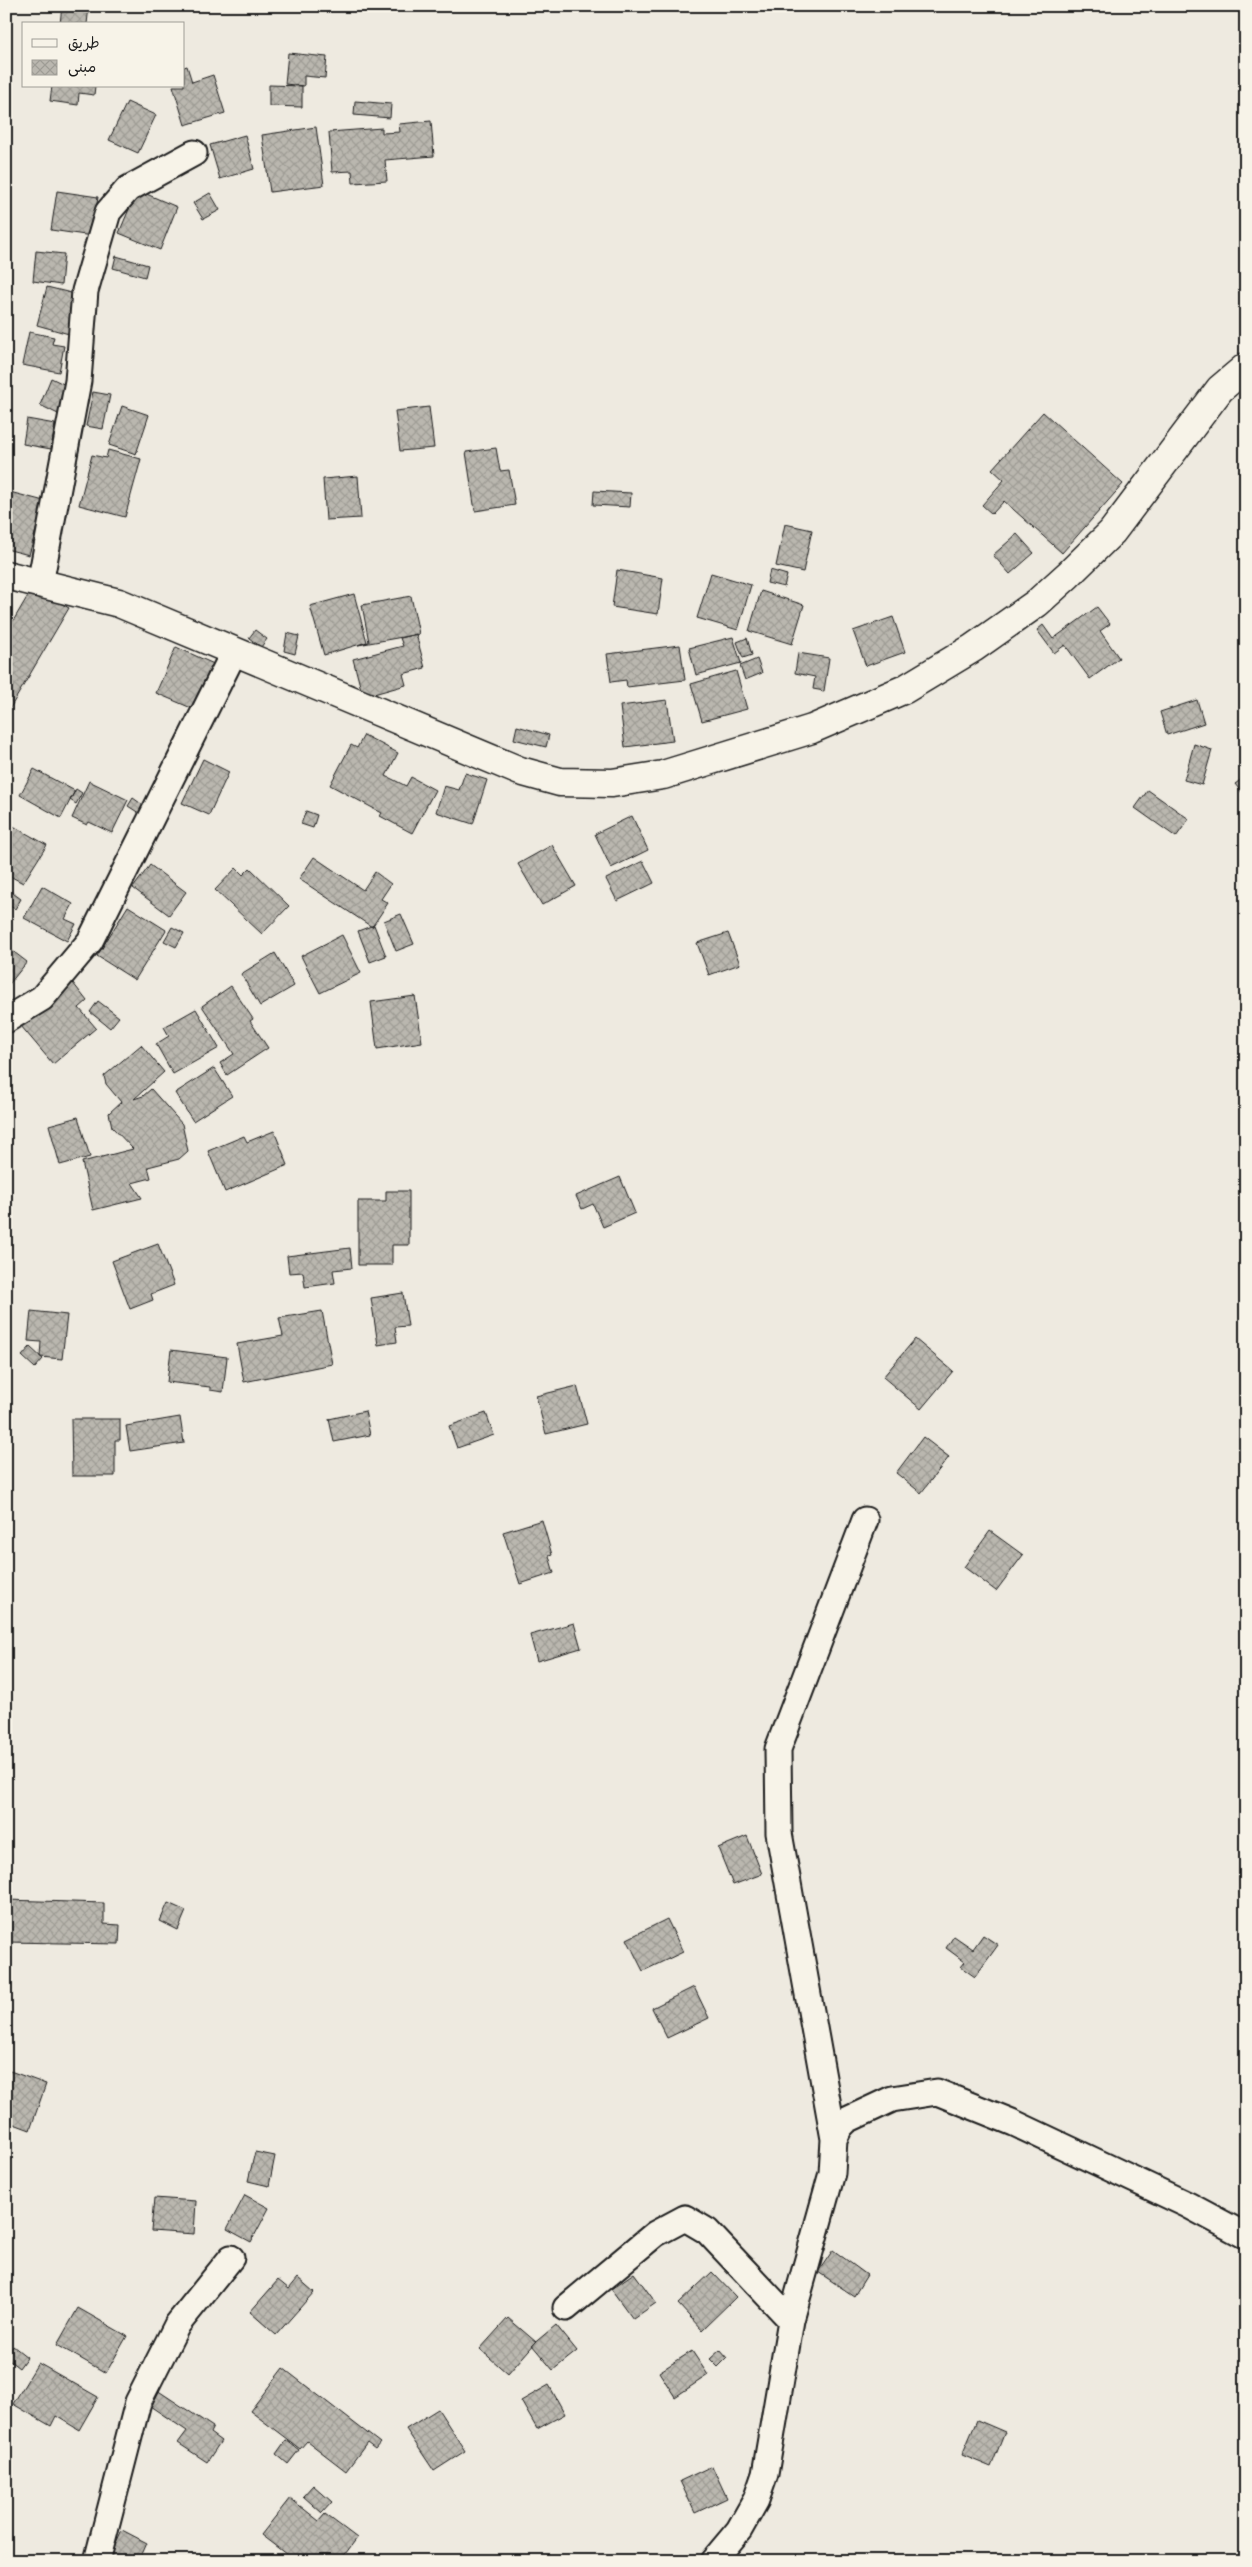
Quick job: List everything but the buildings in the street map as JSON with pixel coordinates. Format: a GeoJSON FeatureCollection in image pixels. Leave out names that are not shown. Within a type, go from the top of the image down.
{"type":"FeatureCollection","features":[{"type":"Feature","properties":{"kind":"main road"},"geometry":{"type":"LineString","coordinates":[[6,575],[119,603],[520,771],[560,782],[612,783],[663,775],[812,729],[905,689],[973,648],[1037,603],[1112,532],[1220,389],[1246,367]]}},
{"type":"Feature","properties":{"kind":"street"},"geometry":{"type":"LineString","coordinates":[[40,584],[78,381],[85,291],[108,212],[128,189],[194,153]]}},
{"type":"Feature","properties":{"kind":"street"},"geometry":{"type":"LineString","coordinates":[[6,1020],[42,998],[90,941],[234,652]]}},
{"type":"Feature","properties":{"kind":"street"},"geometry":{"type":"LineString","coordinates":[[713,2561],[739,2530],[756,2500],[765,2474],[790,2320],[832,2173],[834,2139],[778,1833],[778,1749],[865,1520]]}},
{"type":"Feature","properties":{"kind":"street"},"geometry":{"type":"LineString","coordinates":[[834,2139],[840,2127],[847,2120],[892,2100],[937,2092],[1014,2123],[1246,2236]]}},
{"type":"Feature","properties":{"kind":"street"},"geometry":{"type":"LineString","coordinates":[[566,2308],[655,2234],[686,2218],[707,2231],[790,2320]]}},
{"type":"Feature","properties":{"kind":"street"},"geometry":{"type":"LineString","coordinates":[[97,2561],[138,2402],[177,2325],[231,2258]]}}]}
